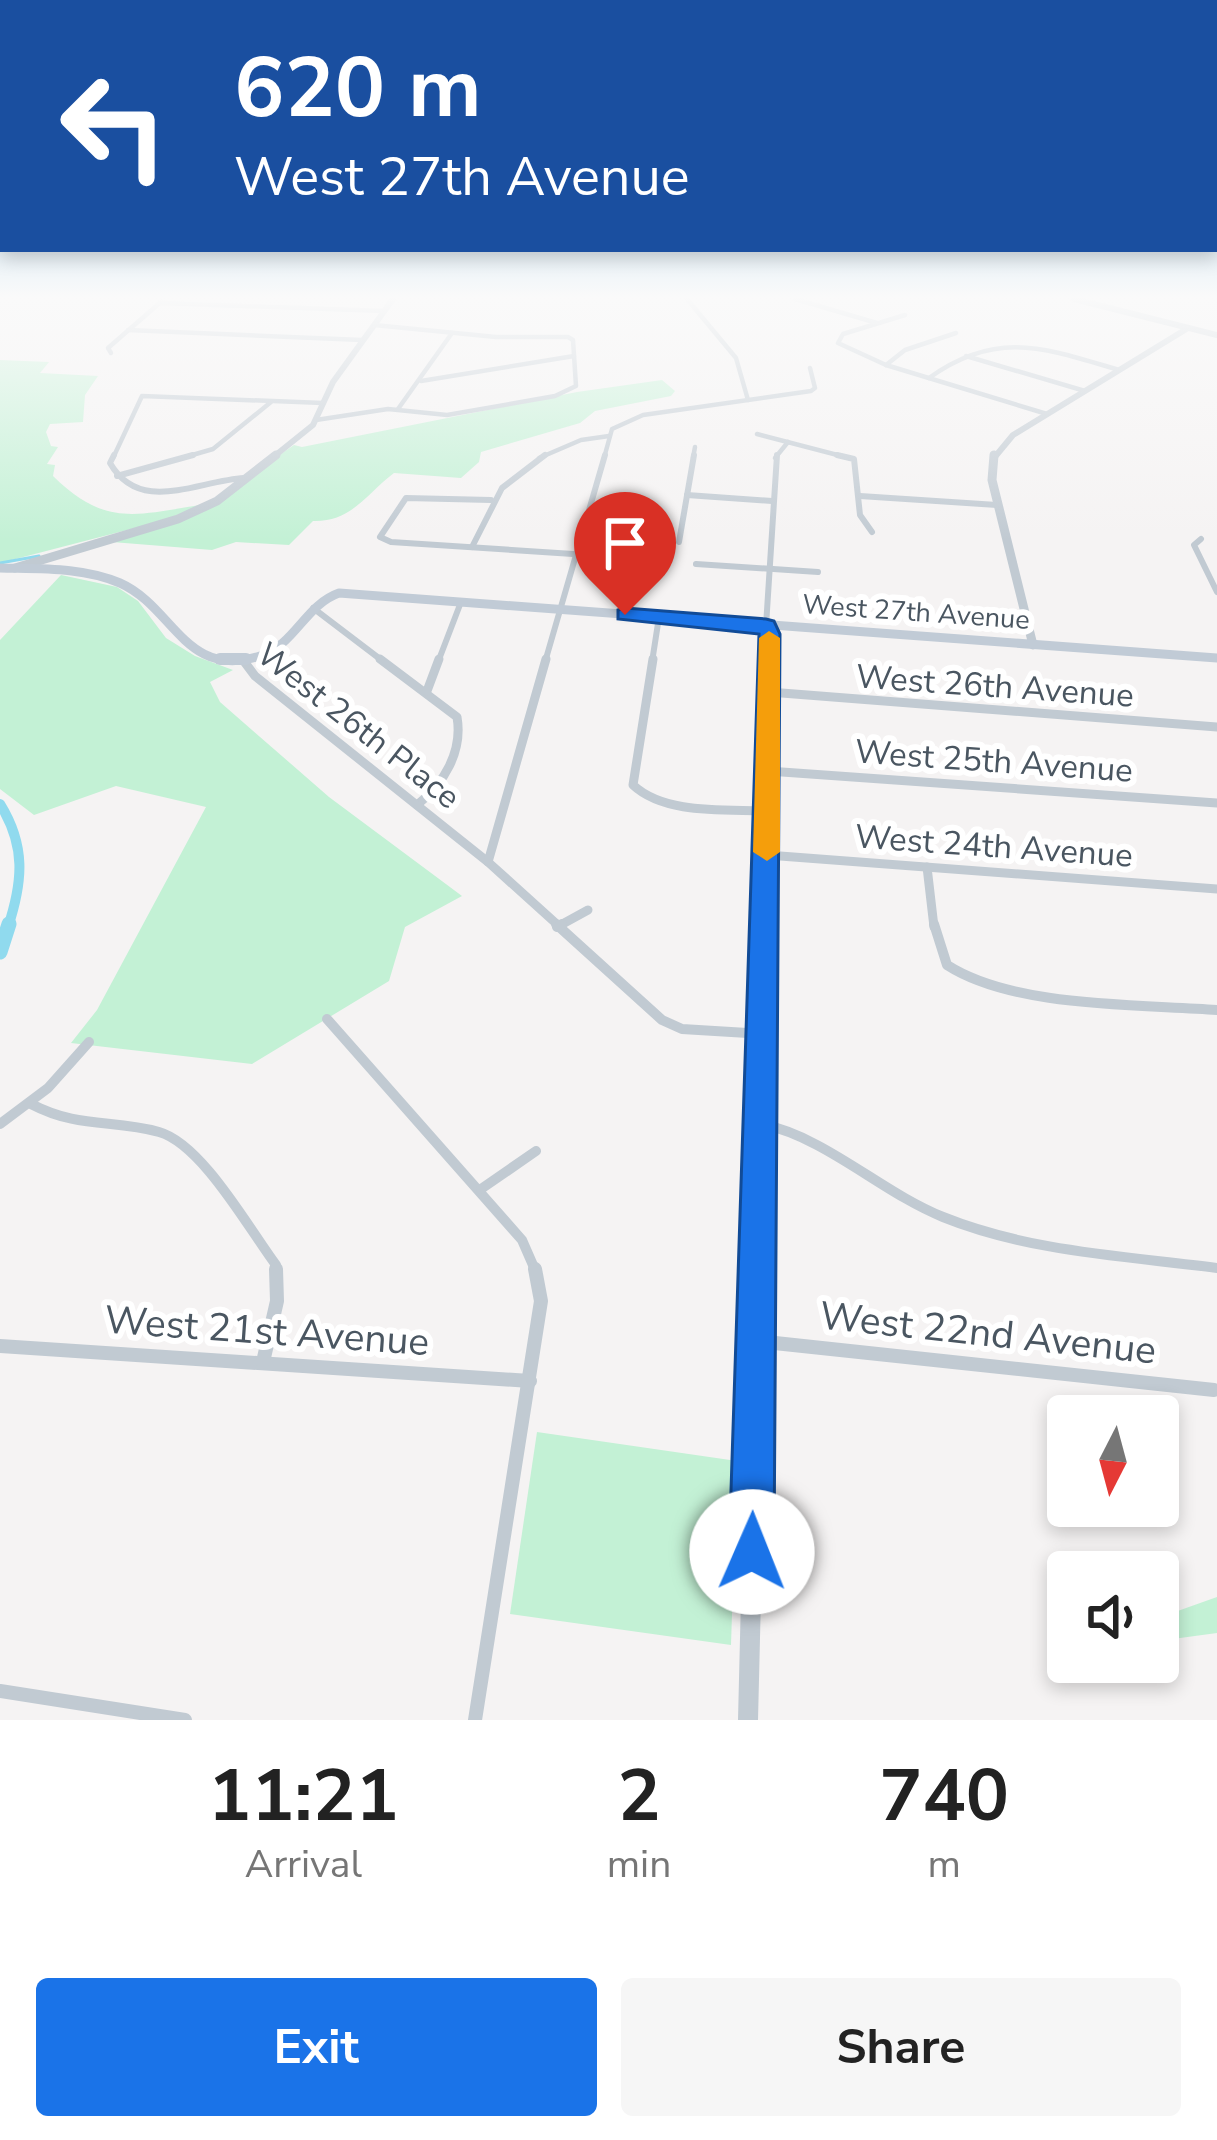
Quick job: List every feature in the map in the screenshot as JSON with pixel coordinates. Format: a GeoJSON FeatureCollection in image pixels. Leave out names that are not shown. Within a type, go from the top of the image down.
{"type":"FeatureCollection","features":[{"type":"Feature","properties":{"kind":"main road"},"geometry":{"type":"LineString","coordinates":[[0,568],[14,568]]}},
{"type":"Feature","properties":{"kind":"main road","name":"West 26th Place"},"geometry":{"type":"LineString","coordinates":[[14,568],[80,573],[121,583],[144,598],[182,642],[215,657],[243,660]]}},
{"type":"Feature","properties":{"kind":"main road","name":"West 27th Avenue"},"geometry":{"type":"LineString","coordinates":[[313,608],[325,596],[460,602],[1217,658]]}},
{"type":"Feature","properties":{"kind":"main road"},"geometry":{"type":"LineString","coordinates":[[243,660],[289,642],[313,608]]}},
{"type":"Feature","properties":{"kind":"street"},"geometry":{"type":"LineString","coordinates":[[14,568],[187,516],[217,500],[316,420],[338,379]]}},
{"type":"Feature","properties":{"kind":"street"},"geometry":{"type":"LineString","coordinates":[[398,409],[421,381],[432,379]]}},
{"type":"Feature","properties":{"kind":"street"},"geometry":{"type":"LineString","coordinates":[[316,420],[398,409],[447,415],[555,396],[576,386],[576,379]]}},
{"type":"Feature","properties":{"kind":"street"},"geometry":{"type":"LineString","coordinates":[[742,379],[748,400]]}},
{"type":"Feature","properties":{"kind":"street"},"geometry":{"type":"LineString","coordinates":[[488,862],[573,554],[616,425],[637,416],[814,390],[812,379]]}},
{"type":"Feature","properties":{"kind":"street"},"geometry":{"type":"LineString","coordinates":[[933,379],[1047,413]]}},
{"type":"Feature","properties":{"kind":"street"},"geometry":{"type":"LineString","coordinates":[[1045,379],[1085,391]]}},
{"type":"Feature","properties":{"kind":"street"},"geometry":{"type":"LineString","coordinates":[[1033,645],[990,469],[994,452],[1104,379]]}},
{"type":"Feature","properties":{"kind":"street"},"geometry":{"type":"LineString","coordinates":[[244,478],[159,493],[135,490],[110,464],[142,396],[323,403]]}},
{"type":"Feature","properties":{"kind":"street"},"geometry":{"type":"LineString","coordinates":[[117,476],[213,448],[271,402]]}},
{"type":"Feature","properties":{"kind":"street"},"geometry":{"type":"LineString","coordinates":[[757,434],[854,459],[862,520],[872,532]]}},
{"type":"Feature","properties":{"kind":"street"},"geometry":{"type":"LineString","coordinates":[[472,547],[491,500],[523,464],[589,437],[609,436]]}},
{"type":"Feature","properties":{"kind":"street"},"geometry":{"type":"LineString","coordinates":[[748,1720],[765,1034],[767,568],[775,458],[788,442]]}},
{"type":"Feature","properties":{"kind":"street"},"geometry":{"type":"LineString","coordinates":[[679,542],[695,446]]}},
{"type":"Feature","properties":{"kind":"street"},"geometry":{"type":"LineString","coordinates":[[687,495],[772,500]]}},
{"type":"Feature","properties":{"kind":"street"},"geometry":{"type":"LineString","coordinates":[[860,496],[998,505]]}},
{"type":"Feature","properties":{"kind":"street"},"geometry":{"type":"LineString","coordinates":[[491,500],[406,498],[382,538],[573,554]]}},
{"type":"Feature","properties":{"kind":"street"},"geometry":{"type":"LineString","coordinates":[[1201,539],[1194,545],[1217,592]]}},
{"type":"Feature","properties":{"kind":"street"},"geometry":{"type":"LineString","coordinates":[[696,564],[818,572]]}},
{"type":"Feature","properties":{"kind":"street"},"geometry":{"type":"LineString","coordinates":[[428,691],[460,602]]}},
{"type":"Feature","properties":{"kind":"street"},"geometry":{"type":"LineString","coordinates":[[313,608],[428,691],[459,722],[443,779],[417,805]]}},
{"type":"Feature","properties":{"kind":"street"},"geometry":{"type":"LineString","coordinates":[[659,617],[633,785],[640,795],[657,801],[767,812]]}},
{"type":"Feature","properties":{"kind":"street","name":"West 26th Place"},"geometry":{"type":"LineString","coordinates":[[243,660],[255,676],[488,862],[662,1020],[682,1029],[765,1034]]}},
{"type":"Feature","properties":{"kind":"street","name":"West 26th Avenue"},"geometry":{"type":"LineString","coordinates":[[769,692],[1217,727]]}},
{"type":"Feature","properties":{"kind":"street","name":"West 25th Avenue"},"geometry":{"type":"LineString","coordinates":[[768,771],[1217,803]]}},
{"type":"Feature","properties":{"kind":"street","name":"West 24th Avenue"},"geometry":{"type":"LineString","coordinates":[[767,855],[1217,889]]}},
{"type":"Feature","properties":{"kind":"street"},"geometry":{"type":"LineString","coordinates":[[927,867],[941,956],[962,977],[1030,993],[1217,1010]]}},
{"type":"Feature","properties":{"kind":"street"},"geometry":{"type":"LineString","coordinates":[[557,927],[588,910]]}},
{"type":"Feature","properties":{"kind":"street"},"geometry":{"type":"LineString","coordinates":[[327,1019],[522,1240],[538,1277],[541,1301],[530,1381],[475,1720]]}},
{"type":"Feature","properties":{"kind":"street"},"geometry":{"type":"LineString","coordinates":[[0,1124],[31,1103],[89,1042]]}},
{"type":"Feature","properties":{"kind":"street"},"geometry":{"type":"LineString","coordinates":[[31,1103],[62,1120],[161,1132],[189,1147],[276,1265],[278,1301],[263,1362]]}},
{"type":"Feature","properties":{"kind":"street"},"geometry":{"type":"LineString","coordinates":[[762,1124],[789,1130],[879,1186],[940,1216],[1006,1240],[1217,1268]]}},
{"type":"Feature","properties":{"kind":"street"},"geometry":{"type":"LineString","coordinates":[[481,1190],[536,1151]]}},
{"type":"Feature","properties":{"kind":"street","name":"West 22nd Avenue"},"geometry":{"type":"LineString","coordinates":[[756,1341],[1214,1390]]}},
{"type":"Feature","properties":{"kind":"street","name":"West 21st Avenue"},"geometry":{"type":"LineString","coordinates":[[0,1346],[530,1381]]}},
{"type":"Feature","properties":{"kind":"street"},"geometry":{"type":"LineString","coordinates":[[0,1691],[185,1720]]}},
{"type":"Feature","properties":{"kind":"green space"},"geometry":{"type":"Polygon","coordinates":[[[0,379],[96,379],[85,395],[83,422],[50,424],[46,432],[51,446],[58,447],[47,464],[55,465],[53,476],[90,504],[107,511],[142,514],[207,504],[158,522],[0,563],[0,379]]]}},
{"type":"Feature","properties":{"kind":"green space"},"geometry":{"type":"Polygon","coordinates":[[[662,380],[675,391],[671,396],[595,411],[580,423],[481,452],[479,462],[461,478],[394,473],[348,512],[313,521],[289,545],[236,542],[212,550],[112,542],[189,517],[294,445],[662,380]]]}},
{"type":"Feature","properties":{"kind":"green space"},"geometry":{"type":"Polygon","coordinates":[[[61,575],[117,587],[138,601],[166,638],[195,656],[233,670],[210,682],[220,702],[329,797],[462,896],[405,927],[389,981],[252,1064],[71,1043],[97,1010],[206,807],[116,786],[34,815],[0,789],[0,640],[61,575]]]}},
{"type":"Feature","properties":{"kind":"green space"},"geometry":{"type":"Polygon","coordinates":[[[537,1432],[737,1461],[731,1645],[510,1614],[537,1432]]]}},
{"type":"Feature","properties":{"kind":"green space"},"geometry":{"type":"Polygon","coordinates":[[[1217,1597],[1217,1633],[1179,1638],[1179,1611],[1217,1597]]]}},
{"type":"Feature","properties":{"kind":"waterway"},"geometry":{"type":"LineString","coordinates":[[0,563],[39,556]]}},
{"type":"Feature","properties":{"kind":"waterway"},"geometry":{"type":"LineString","coordinates":[[0,804],[14,834],[19,864],[8,927]]}},
{"type":"Feature","properties":{"kind":"waterway"},"geometry":{"type":"LineString","coordinates":[[0,952],[9,924]]}},
{"type":"Feature","properties":{"kind":"slow traffic"},"geometry":{"type":"LineString","coordinates":[[767,852],[769,638]]}},
{"type":"Feature","properties":{"kind":"route"},"geometry":{"type":"LineString","coordinates":[[625,615],[766,626],[770,634],[752,1552]]}}]}
